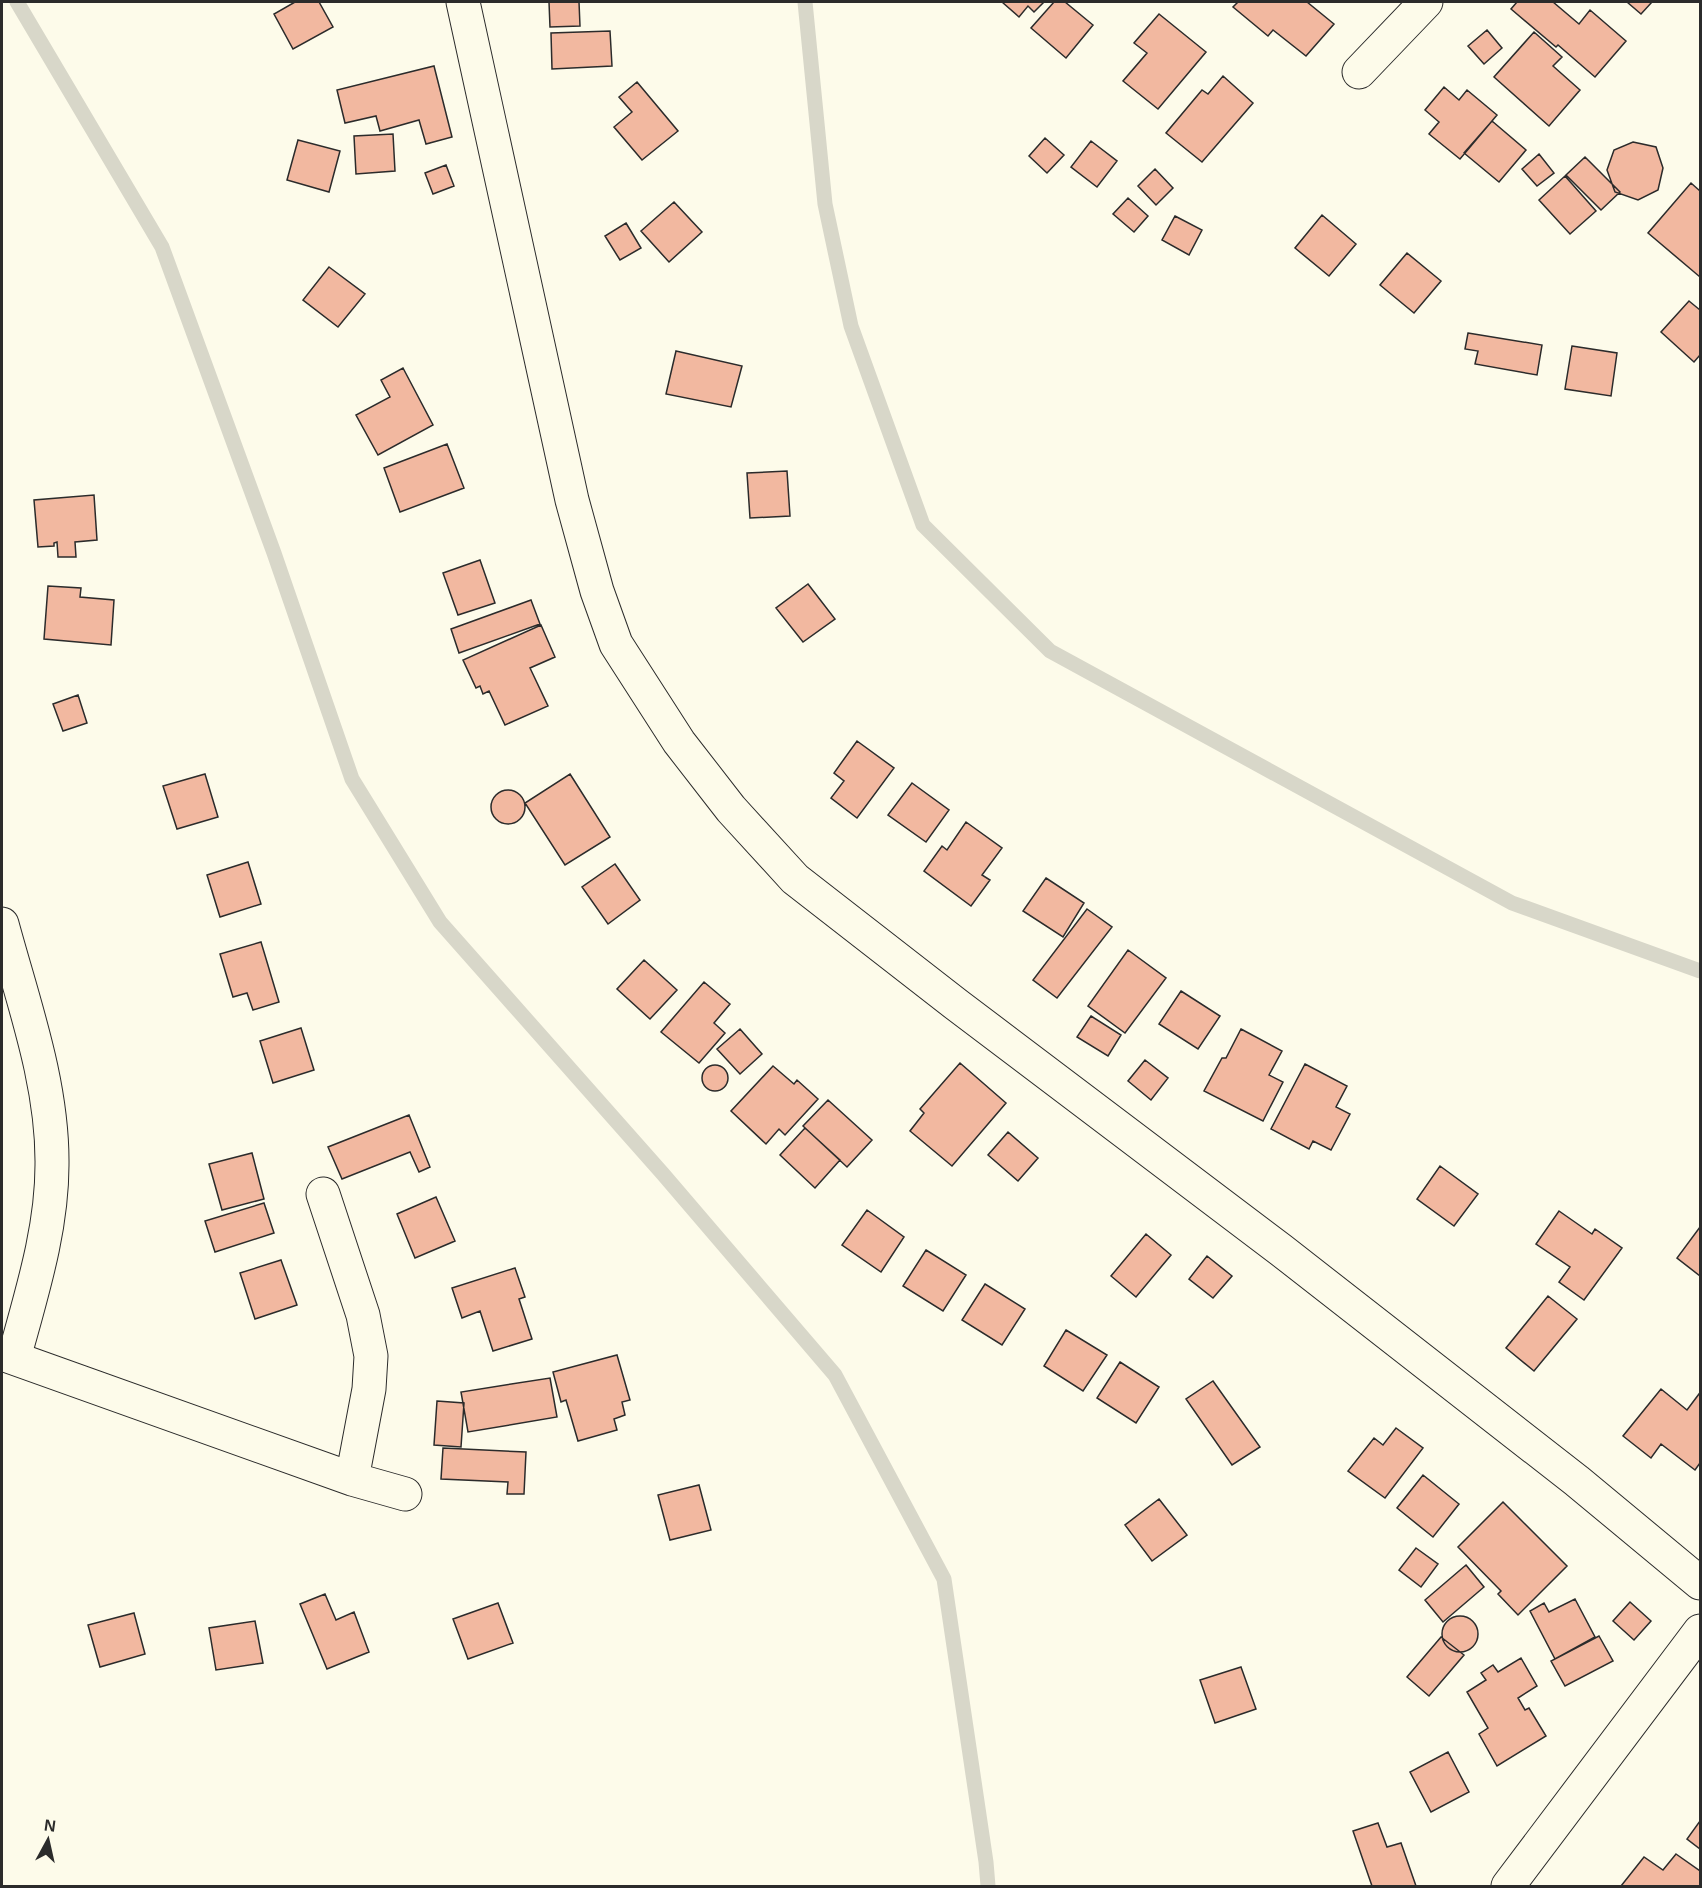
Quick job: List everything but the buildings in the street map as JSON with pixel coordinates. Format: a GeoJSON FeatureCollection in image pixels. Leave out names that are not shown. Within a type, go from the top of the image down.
{"type":"FeatureCollection","features":[{"type":"Feature","properties":{"kind":"street"},"geometry":{"type":"LineString","coordinates":[[463,2],[570,489],[597,591],[616,644],[679,742],[718,792],[795,879],[957,1005],[1290,1257],[1576,1481],[1701,1583]]}},
{"type":"Feature","properties":{"kind":"street"},"geometry":{"type":"LineString","coordinates":[[1359,72],[1426,2]]}},
{"type":"Feature","properties":{"kind":"street"},"geometry":{"type":"LineString","coordinates":[[2,924],[39,1060],[46,1098],[52,1165],[49,1209],[38,1268],[8,1356],[352,1479],[405,1494]]}},
{"type":"Feature","properties":{"kind":"street"},"geometry":{"type":"LineString","coordinates":[[323,1194],[363,1315],[371,1356],[369,1389],[352,1479]]}},
{"type":"Feature","properties":{"kind":"street"},"geometry":{"type":"LineString","coordinates":[[1508,1887],[1701,1631]]}},
{"type":"Feature","properties":{"kind":"waterway"},"geometry":{"type":"LineString","coordinates":[[17,2],[162,247],[274,553],[352,779],[440,922],[663,1174],[835,1375],[944,1579],[988,1886]]}},
{"type":"Feature","properties":{"kind":"waterway"},"geometry":{"type":"LineString","coordinates":[[805,2],[825,204],[851,326],[923,525],[1050,651],[1512,903],[1700,971]]}}]}
